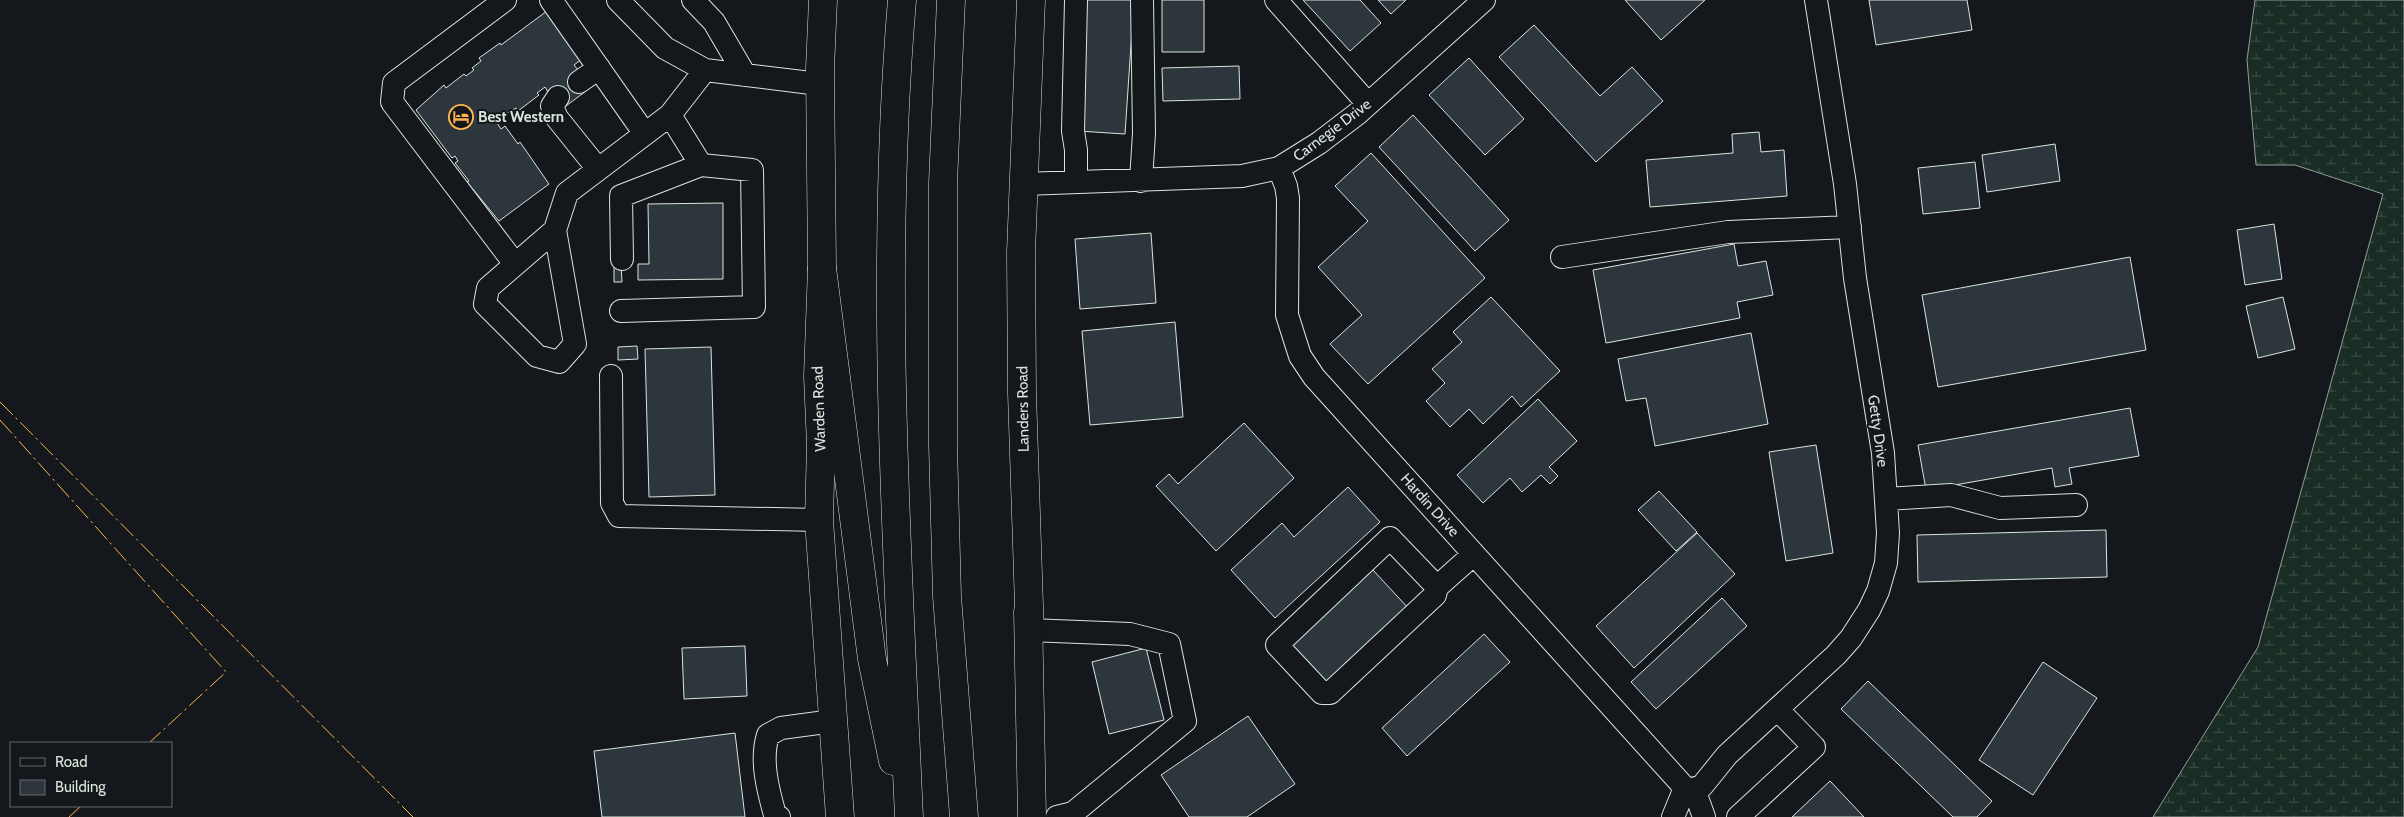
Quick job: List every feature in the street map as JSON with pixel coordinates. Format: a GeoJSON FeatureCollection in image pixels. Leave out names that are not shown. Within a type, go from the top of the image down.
{"type":"FeatureCollection","features":[{"type":"Feature","properties":{"kind":"main road","name":"Warden Road"},"geometry":{"type":"LineString","coordinates":[[824,0],[820,84],[822,268],[818,376],[821,445],[819,520],[834,721],[835,817]]}},
{"type":"Feature","properties":{"kind":"main road"},"geometry":{"type":"LineString","coordinates":[[902,0],[897,57],[892,190],[891,371],[909,817]]}},
{"type":"Feature","properties":{"kind":"main road"},"geometry":{"type":"LineString","coordinates":[[951,0],[943,183],[943,445],[947,596],[964,817]]}},
{"type":"Feature","properties":{"kind":"main road"},"geometry":{"type":"LineString","coordinates":[[1017,0],[1028,69]]}},
{"type":"Feature","properties":{"kind":"main road","name":"Landers Road"},"geometry":{"type":"LineString","coordinates":[[1031,0],[1021,252],[1022,383],[1028,621],[1045,817]]}},
{"type":"Feature","properties":{"kind":"main road"},"geometry":{"type":"LineString","coordinates":[[822,268],[872,659],[904,817]]}},
{"type":"Feature","properties":{"kind":"main road"},"geometry":{"type":"LineString","coordinates":[[1028,621],[1032,817]]}},
{"type":"Feature","properties":{"kind":"street"},"geometry":{"type":"LineString","coordinates":[[504,0],[394,83],[392,102],[515,264]]}},
{"type":"Feature","properties":{"kind":"street"},"geometry":{"type":"LineString","coordinates":[[551,0],[645,134]]}},
{"type":"Feature","properties":{"kind":"street"},"geometry":{"type":"LineString","coordinates":[[618,0],[665,48],[705,70],[820,84]]}},
{"type":"Feature","properties":{"kind":"street"},"geometry":{"type":"LineString","coordinates":[[693,0],[714,22],[745,75]]}},
{"type":"Feature","properties":{"kind":"street"},"geometry":{"type":"LineString","coordinates":[[1076,0],[1072,131],[1076,150],[1076,182]]}},
{"type":"Feature","properties":{"kind":"street"},"geometry":{"type":"LineString","coordinates":[[1141,181],[1144,133],[1142,0]]}},
{"type":"Feature","properties":{"kind":"street"},"geometry":{"type":"LineString","coordinates":[[1276,0],[1368,104]]}},
{"type":"Feature","properties":{"kind":"street","name":"Getty Drive"},"geometry":{"type":"LineString","coordinates":[[1690,788],[1702,786],[1728,755],[1836,655],[1851,638],[1869,610],[1878,591],[1886,563],[1888,533],[1883,453],[1855,278],[1850,227],[1816,0]]}},
{"type":"Feature","properties":{"kind":"street","name":"Carnegie Drive"},"geometry":{"type":"LineString","coordinates":[[1024,184],[1242,176],[1279,168],[1319,143],[1368,104],[1475,3]]}},
{"type":"Feature","properties":{"kind":"street"},"geometry":{"type":"LineString","coordinates":[[579,82],[599,68]]}},
{"type":"Feature","properties":{"kind":"street"},"geometry":{"type":"LineString","coordinates":[[555,230],[488,288],[485,304],[537,356],[560,362],[575,344],[555,230],[567,192],[670,115],[705,70]]}},
{"type":"Feature","properties":{"kind":"street"},"geometry":{"type":"LineString","coordinates":[[558,97],[552,106],[558,118],[598,169]]}},
{"type":"Feature","properties":{"kind":"street"},"geometry":{"type":"LineString","coordinates":[[670,115],[701,166]]}},
{"type":"Feature","properties":{"kind":"street"},"geometry":{"type":"LineString","coordinates":[[621,311],[754,307],[752,170],[701,166],[621,196],[622,259]]}},
{"type":"Feature","properties":{"kind":"street","name":"Hardin Drive"},"geometry":{"type":"LineString","coordinates":[[1279,168],[1286,186],[1288,198],[1287,315],[1300,356],[1314,377],[1690,788]]}},
{"type":"Feature","properties":{"kind":"street"},"geometry":{"type":"LineString","coordinates":[[1562,257],[1728,232],[1850,227]]}},
{"type":"Feature","properties":{"kind":"street"},"geometry":{"type":"LineString","coordinates":[[611,376],[612,503],[619,516],[819,520]]}},
{"type":"Feature","properties":{"kind":"street"},"geometry":{"type":"LineString","coordinates":[[1886,499],[1951,495],[2000,508],[2076,505]]}},
{"type":"Feature","properties":{"kind":"street"},"geometry":{"type":"LineString","coordinates":[[1437,587],[1390,538],[1277,645],[1322,693],[1330,693],[1435,596],[1437,587],[1474,554]]}},
{"type":"Feature","properties":{"kind":"street"},"geometry":{"type":"LineString","coordinates":[[1028,621],[1130,634],[1169,644],[1185,721],[1073,813],[1057,817]]}},
{"type":"Feature","properties":{"kind":"street"},"geometry":{"type":"LineString","coordinates":[[1738,817],[1814,747],[1777,709]]}},
{"type":"Feature","properties":{"kind":"street"},"geometry":{"type":"LineString","coordinates":[[779,817],[775,815],[768,788],[764,745],[768,735],[782,728],[834,721]]}},
{"type":"Feature","properties":{"kind":"street"},"geometry":{"type":"LineString","coordinates":[[1673,817],[1690,788]]}},
{"type":"Feature","properties":{"kind":"street"},"geometry":{"type":"LineString","coordinates":[[1690,788],[1704,817]]}},
{"type":"Feature","properties":{"kind":"green space"},"geometry":{"type":"Polygon","coordinates":[[[2255,0],[2404,0],[2404,817],[2153,817],[2258,647],[2383,194],[2295,165],[2256,165],[2247,60],[2255,0]]]}},
{"type":"Feature","properties":{"kind":"building"},"geometry":{"type":"Polygon","coordinates":[[[1087,0],[1134,0],[1125,134],[1078,131],[1087,0]]]}},
{"type":"Feature","properties":{"kind":"building"},"geometry":{"type":"Polygon","coordinates":[[[1162,0],[1204,0],[1204,52],[1162,52],[1162,0]]]}},
{"type":"Feature","properties":{"kind":"building"},"geometry":{"type":"Polygon","coordinates":[[[1303,0],[1360,0],[1381,23],[1350,51],[1303,0]]]}},
{"type":"Feature","properties":{"kind":"building"},"geometry":{"type":"Polygon","coordinates":[[[1378,0],[1406,0],[1391,14],[1378,0]]]}},
{"type":"Feature","properties":{"kind":"building"},"geometry":{"type":"Polygon","coordinates":[[[1625,0],[1705,0],[1661,40],[1625,0]]]}},
{"type":"Feature","properties":{"kind":"building"},"geometry":{"type":"Polygon","coordinates":[[[1869,0],[1967,0],[1972,30],[1876,45],[1869,0]]]}},
{"type":"Feature","properties":{"kind":"building","name":"Best Western"},"geometry":{"type":"Polygon","coordinates":[[[547,11],[582,59],[574,65],[578,70],[573,74],[586,91],[566,106],[553,89],[548,92],[545,87],[537,93],[539,95],[518,111],[516,108],[498,119],[500,121],[497,123],[501,129],[505,126],[518,144],[520,142],[549,184],[499,221],[467,182],[469,181],[455,163],[458,161],[455,156],[452,158],[416,110],[444,85],[446,88],[464,74],[466,76],[474,70],[472,68],[481,61],[479,58],[500,43],[501,45],[547,11]]]}},
{"type":"Feature","properties":{"kind":"building"},"geometry":{"type":"Polygon","coordinates":[[[1534,25],[1600,96],[1632,67],[1663,101],[1596,162],[1499,57],[1534,25]]]}},
{"type":"Feature","properties":{"kind":"building"},"geometry":{"type":"Polygon","coordinates":[[[1469,58],[1524,119],[1485,155],[1429,95],[1469,58]]]}},
{"type":"Feature","properties":{"kind":"building"},"geometry":{"type":"Polygon","coordinates":[[[1239,66],[1240,99],[1163,101],[1162,68],[1239,66]]]}},
{"type":"Feature","properties":{"kind":"building"},"geometry":{"type":"Polygon","coordinates":[[[1413,115],[1509,220],[1475,251],[1379,147],[1413,115]]]}},
{"type":"Feature","properties":{"kind":"building"},"geometry":{"type":"Polygon","coordinates":[[[1759,132],[1761,152],[1784,150],[1787,196],[1650,207],[1646,160],[1733,153],[1732,134],[1759,132]]]}},
{"type":"Feature","properties":{"kind":"building"},"geometry":{"type":"Polygon","coordinates":[[[2055,144],[2060,181],[1987,192],[1982,155],[2055,144]]]}},
{"type":"Feature","properties":{"kind":"building"},"geometry":{"type":"Polygon","coordinates":[[[1371,153],[1485,278],[1368,384],[1330,344],[1362,315],[1318,267],[1368,221],[1335,186],[1371,153]]]}},
{"type":"Feature","properties":{"kind":"building"},"geometry":{"type":"Polygon","coordinates":[[[1975,162],[1980,208],[1923,214],[1918,168],[1975,162]]]}},
{"type":"Feature","properties":{"kind":"building"},"geometry":{"type":"Polygon","coordinates":[[[723,203],[723,279],[638,280],[638,264],[649,264],[648,204],[723,203]]]}},
{"type":"Feature","properties":{"kind":"building"},"geometry":{"type":"Polygon","coordinates":[[[2274,224],[2282,279],[2245,285],[2237,230],[2274,224]]]}},
{"type":"Feature","properties":{"kind":"building"},"geometry":{"type":"Polygon","coordinates":[[[1151,233],[1156,303],[1080,309],[1075,239],[1151,233]]]}},
{"type":"Feature","properties":{"kind":"building"},"geometry":{"type":"Polygon","coordinates":[[[1734,244],[1738,266],[1766,261],[1773,295],[1737,302],[1740,318],[1606,343],[1593,270],[1734,244]]]}},
{"type":"Feature","properties":{"kind":"building"},"geometry":{"type":"Polygon","coordinates":[[[2130,257],[2146,350],[1938,387],[1922,295],[2130,257]]]}},
{"type":"Feature","properties":{"kind":"building"},"geometry":{"type":"Polygon","coordinates":[[[621,264],[622,282],[614,282],[614,265],[621,264]]]}},
{"type":"Feature","properties":{"kind":"building"},"geometry":{"type":"Polygon","coordinates":[[[1491,297],[1560,371],[1521,407],[1512,396],[1483,424],[1469,409],[1450,427],[1426,401],[1445,383],[1432,369],[1462,342],[1453,332],[1491,297]]]}},
{"type":"Feature","properties":{"kind":"building"},"geometry":{"type":"Polygon","coordinates":[[[2283,297],[2295,349],[2258,358],[2246,306],[2283,297]]]}},
{"type":"Feature","properties":{"kind":"building"},"geometry":{"type":"Polygon","coordinates":[[[1175,322],[1183,417],[1090,425],[1082,331],[1175,322]]]}},
{"type":"Feature","properties":{"kind":"building"},"geometry":{"type":"Polygon","coordinates":[[[1751,333],[1768,424],[1655,446],[1646,398],[1626,401],[1618,359],[1751,333]]]}},
{"type":"Feature","properties":{"kind":"building"},"geometry":{"type":"Polygon","coordinates":[[[637,346],[638,359],[618,360],[618,347],[637,346]]]}},
{"type":"Feature","properties":{"kind":"building"},"geometry":{"type":"Polygon","coordinates":[[[711,347],[715,495],[649,497],[645,349],[711,347]]]}},
{"type":"Feature","properties":{"kind":"building"},"geometry":{"type":"Polygon","coordinates":[[[1538,399],[1577,441],[1549,467],[1558,476],[1550,484],[1541,475],[1522,492],[1510,478],[1483,503],[1457,475],[1538,399]]]}},
{"type":"Feature","properties":{"kind":"building"},"geometry":{"type":"Polygon","coordinates":[[[2130,408],[2139,456],[2069,468],[2072,484],[2055,487],[2052,468],[1926,490],[1918,445],[2130,408]]]}},
{"type":"Feature","properties":{"kind":"building"},"geometry":{"type":"Polygon","coordinates":[[[1244,423],[1294,478],[1216,551],[1156,486],[1169,474],[1178,484],[1244,423]]]}},
{"type":"Feature","properties":{"kind":"building"},"geometry":{"type":"Polygon","coordinates":[[[1816,445],[1833,553],[1786,561],[1769,452],[1816,445]]]}},
{"type":"Feature","properties":{"kind":"building"},"geometry":{"type":"Polygon","coordinates":[[[1348,487],[1380,522],[1275,618],[1231,570],[1282,523],[1294,537],[1348,487]]]}},
{"type":"Feature","properties":{"kind":"building"},"geometry":{"type":"Polygon","coordinates":[[[1659,491],[1697,532],[1676,551],[1638,510],[1659,491]]]}},
{"type":"Feature","properties":{"kind":"building"},"geometry":{"type":"Polygon","coordinates":[[[2106,530],[2107,577],[1918,582],[1917,535],[2106,530]]]}},
{"type":"Feature","properties":{"kind":"building"},"geometry":{"type":"Polygon","coordinates":[[[1697,533],[1735,574],[1634,668],[1596,626],[1697,533]]]}},
{"type":"Feature","properties":{"kind":"building"},"geometry":{"type":"Polygon","coordinates":[[[1372,569],[1410,610],[1325,688],[1287,647],[1372,569]]]}},
{"type":"Feature","properties":{"kind":"building"},"geometry":{"type":"Polygon","coordinates":[[[1722,598],[1747,626],[1656,709],[1631,682],[1722,598]]]}},
{"type":"Feature","properties":{"kind":"building"},"geometry":{"type":"Polygon","coordinates":[[[1484,634],[1510,662],[1407,756],[1382,728],[1484,634]]]}},
{"type":"Feature","properties":{"kind":"building"},"geometry":{"type":"Polygon","coordinates":[[[745,646],[747,696],[684,699],[682,648],[745,646]]]}},
{"type":"Feature","properties":{"kind":"building"},"geometry":{"type":"Polygon","coordinates":[[[1146,648],[1164,720],[1109,734],[1092,662],[1146,648]]]}},
{"type":"Feature","properties":{"kind":"building"},"geometry":{"type":"Polygon","coordinates":[[[2043,662],[2097,698],[2033,795],[1979,760],[2043,662]]]}},
{"type":"Feature","properties":{"kind":"building"},"geometry":{"type":"Polygon","coordinates":[[[1868,681],[1992,801],[1977,817],[1953,817],[1841,709],[1868,681]]]}},
{"type":"Feature","properties":{"kind":"building"},"geometry":{"type":"Polygon","coordinates":[[[1248,716],[1295,784],[1247,817],[1189,817],[1161,775],[1248,716]]]}},
{"type":"Feature","properties":{"kind":"building"},"geometry":{"type":"Polygon","coordinates":[[[735,733],[745,817],[602,817],[594,751],[735,733]]]}},
{"type":"Feature","properties":{"kind":"building"},"geometry":{"type":"Polygon","coordinates":[[[1830,781],[1864,817],[1792,817],[1830,781]]]}},
{"type":"Feature","properties":{"kind":"power"},"geometry":{"type":"LineString","coordinates":[[0,402],[413,817]]}},
{"type":"Feature","properties":{"kind":"power"},"geometry":{"type":"LineString","coordinates":[[0,420],[226,672],[150,742]]}},
{"type":"Feature","properties":{"kind":"power"},"geometry":{"type":"LineString","coordinates":[[69,817],[80,807]]}},
{"type":"Feature","properties":{"kind":"place","name":"Best Western"},"geometry":{"type":"Point","coordinates":[461,117]}}]}
